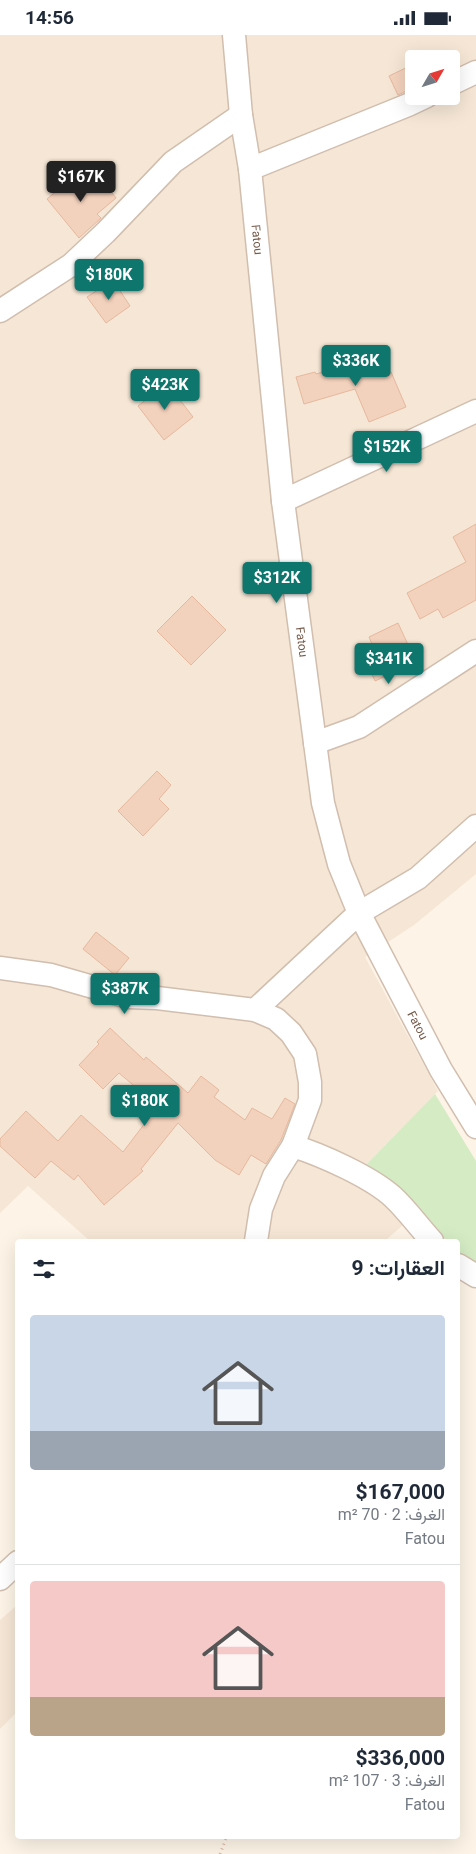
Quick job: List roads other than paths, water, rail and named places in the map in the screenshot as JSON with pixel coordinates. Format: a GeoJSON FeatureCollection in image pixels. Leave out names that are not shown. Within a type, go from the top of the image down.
{"type":"FeatureCollection","features":[{"type":"Feature","properties":{"kind":"street","name":"Fatou"},"geometry":{"type":"LineString","coordinates":[[234,35],[241,115],[250,169],[283,501],[322,803],[339,864],[359,913],[441,1070],[476,1127]]}},
{"type":"Feature","properties":{"kind":"street"},"geometry":{"type":"LineString","coordinates":[[460,80],[476,72]]}},
{"type":"Feature","properties":{"kind":"street"},"geometry":{"type":"LineString","coordinates":[[250,169],[408,105]]}},
{"type":"Feature","properties":{"kind":"street"},"geometry":{"type":"LineString","coordinates":[[0,311],[71,265],[106,232],[173,162],[241,115]]}},
{"type":"Feature","properties":{"kind":"street"},"geometry":{"type":"LineString","coordinates":[[283,501],[476,411]]}},
{"type":"Feature","properties":{"kind":"street"},"geometry":{"type":"LineString","coordinates":[[315,743],[358,727],[476,651]]}},
{"type":"Feature","properties":{"kind":"street"},"geometry":{"type":"LineString","coordinates":[[255,1010],[359,913],[418,878],[476,826]]}},
{"type":"Feature","properties":{"kind":"street"},"geometry":{"type":"LineString","coordinates":[[0,968],[51,975],[128,997],[157,998],[255,1010],[276,1019],[291,1033],[305,1055],[310,1082],[310,1100],[294,1146],[274,1176],[261,1209],[256,1239]]}},
{"type":"Feature","properties":{"kind":"street"},"geometry":{"type":"LineString","coordinates":[[294,1146],[309,1151],[370,1181],[393,1197],[430,1239]]}},
{"type":"Feature","properties":{"kind":"street"},"geometry":{"type":"LineString","coordinates":[[460,1266],[476,1276]]}},
{"type":"Feature","properties":{"kind":"street"},"geometry":{"type":"LineString","coordinates":[[0,1579],[15,1565]]}}]}
